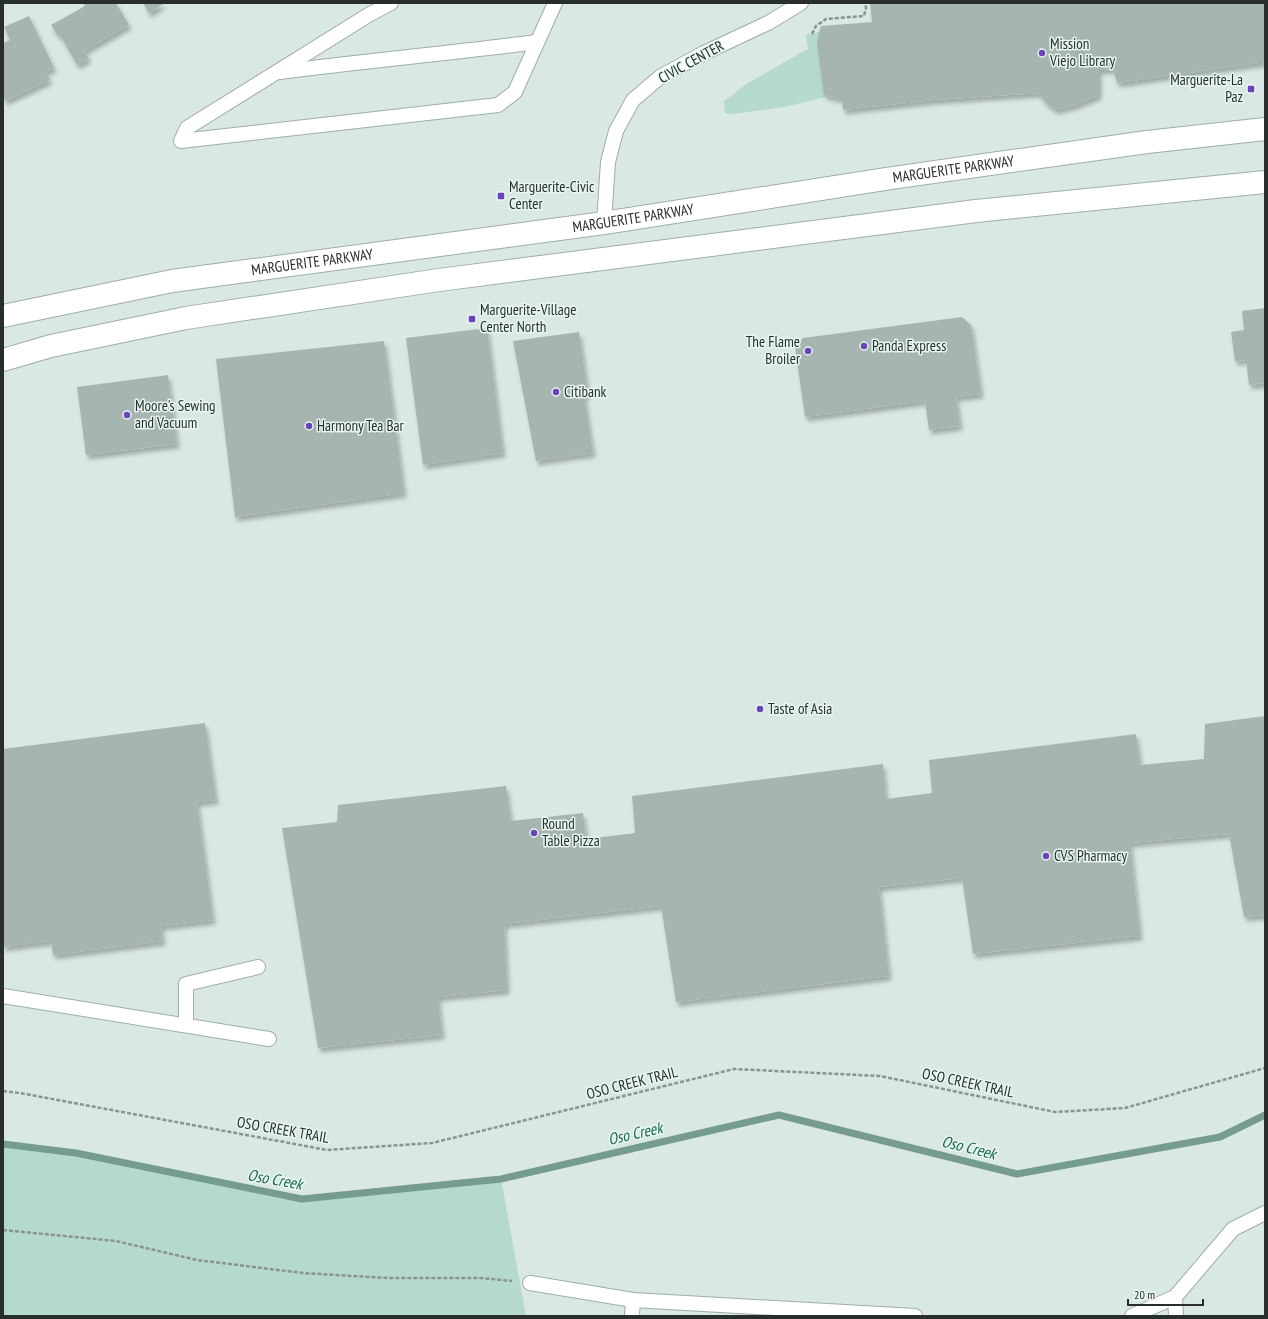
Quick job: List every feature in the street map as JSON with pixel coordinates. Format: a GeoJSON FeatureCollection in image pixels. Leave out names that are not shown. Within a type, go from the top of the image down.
{"type":"FeatureCollection","features":[{"type":"Feature","properties":{"kind":"main road","name":"MARGUERITE PARKWAY"},"geometry":{"type":"LineString","coordinates":[[3,316],[172,281],[604,223],[892,178],[1147,142],[1265,129]]}},
{"type":"Feature","properties":{"kind":"main road"},"geometry":{"type":"LineString","coordinates":[[3,360],[51,346],[186,318],[439,280],[976,211],[1265,182]]}},
{"type":"Feature","properties":{"kind":"lane"},"geometry":{"type":"LineString","coordinates":[[391,3],[370,14],[187,128],[181,141],[498,105],[514,92],[555,3]]}},
{"type":"Feature","properties":{"kind":"lane","name":"CIVIC CENTER"},"geometry":{"type":"LineString","coordinates":[[604,223],[608,162],[616,131],[633,100],[660,77],[704,53],[768,23],[801,3]]}},
{"type":"Feature","properties":{"kind":"lane"},"geometry":{"type":"LineString","coordinates":[[276,73],[537,42]]}},
{"type":"Feature","properties":{"kind":"lane"},"geometry":{"type":"LineString","coordinates":[[186,1025],[186,984],[258,967]]}},
{"type":"Feature","properties":{"kind":"lane"},"geometry":{"type":"LineString","coordinates":[[3,996],[269,1039]]}},
{"type":"Feature","properties":{"kind":"lane"},"geometry":{"type":"LineString","coordinates":[[1132,1316],[1175,1297],[1233,1229],[1265,1213]]}},
{"type":"Feature","properties":{"kind":"lane"},"geometry":{"type":"LineString","coordinates":[[530,1283],[633,1300],[915,1316]]}},
{"type":"Feature","properties":{"kind":"lane"},"geometry":{"type":"LineString","coordinates":[[1175,1297],[1176,1316]]}},
{"type":"Feature","properties":{"kind":"lane"},"geometry":{"type":"LineString","coordinates":[[632,1316],[633,1300]]}},
{"type":"Feature","properties":{"kind":"path"},"geometry":{"type":"LineString","coordinates":[[812,34],[816,26],[826,19],[864,16],[866,8],[865,3]]}},
{"type":"Feature","properties":{"kind":"path","name":"OSO CREEK TRAIL"},"geometry":{"type":"LineString","coordinates":[[3,1091],[327,1150],[432,1143],[734,1070],[880,1076],[1055,1112],[1125,1108],[1265,1068]]}},
{"type":"Feature","properties":{"kind":"path"},"geometry":{"type":"LineString","coordinates":[[3,1230],[116,1241],[197,1260],[303,1273],[387,1278],[481,1278],[530,1283]]}},
{"type":"Feature","properties":{"kind":"green space"},"geometry":{"type":"Polygon","coordinates":[[[819,32],[830,96],[784,107],[733,114],[725,113],[724,101],[748,83],[808,49],[806,35],[819,32]]]}},
{"type":"Feature","properties":{"kind":"green space"},"geometry":{"type":"Polygon","coordinates":[[[3,1144],[76,1153],[302,1199],[501,1179],[526,1316],[3,1316],[3,1144]]]}},
{"type":"Feature","properties":{"kind":"building"},"geometry":{"type":"Polygon","coordinates":[[[83,3],[116,3],[129,25],[84,51],[89,58],[77,65],[60,35],[58,36],[51,25],[85,6],[83,3]]]}},
{"type":"Feature","properties":{"kind":"building"},"geometry":{"type":"Polygon","coordinates":[[[143,3],[165,3],[149,13],[143,3]]]}},
{"type":"Feature","properties":{"kind":"building","name":"Mission Viejo Library"},"geometry":{"type":"Polygon","coordinates":[[[870,3],[1265,3],[1265,62],[1117,83],[1113,69],[1099,70],[1099,95],[1078,104],[1056,110],[1047,104],[1038,93],[933,100],[843,110],[842,99],[824,95],[817,43],[819,32],[821,26],[872,22],[870,3]]]}},
{"type":"Feature","properties":{"kind":"building"},"geometry":{"type":"Polygon","coordinates":[[[29,16],[54,68],[45,72],[50,80],[5,101],[3,96],[3,43],[10,40],[4,27],[29,16]]]}},
{"type":"Feature","properties":{"kind":"building"},"geometry":{"type":"Polygon","coordinates":[[[1265,308],[1265,383],[1249,385],[1246,360],[1235,361],[1231,332],[1244,330],[1242,311],[1265,308]]]}},
{"type":"Feature","properties":{"kind":"building"},"geometry":{"type":"Polygon","coordinates":[[[962,317],[971,325],[981,394],[956,397],[960,426],[929,430],[925,401],[805,417],[795,347],[803,338],[962,317]]]}},
{"type":"Feature","properties":{"kind":"building"},"geometry":{"type":"Polygon","coordinates":[[[487,328],[503,453],[423,465],[406,338],[487,328]]]}},
{"type":"Feature","properties":{"kind":"building"},"geometry":{"type":"Polygon","coordinates":[[[579,332],[588,395],[584,395],[593,453],[536,461],[513,341],[579,332]]]}},
{"type":"Feature","properties":{"kind":"building","name":"Harmony Tea Bar"},"geometry":{"type":"Polygon","coordinates":[[[384,341],[404,493],[235,517],[216,359],[384,341]]]}},
{"type":"Feature","properties":{"kind":"building"},"geometry":{"type":"Polygon","coordinates":[[[168,375],[177,444],[86,455],[77,387],[168,375]]]}},
{"type":"Feature","properties":{"kind":"building"},"geometry":{"type":"Polygon","coordinates":[[[1265,716],[1265,915],[1244,917],[1229,834],[1130,843],[1140,936],[973,954],[962,878],[879,887],[889,976],[676,1002],[661,906],[504,924],[507,990],[438,997],[442,1035],[318,1048],[282,828],[337,822],[338,805],[506,786],[511,821],[583,813],[586,839],[635,833],[632,796],[883,764],[886,799],[932,793],[929,760],[1136,734],[1140,765],[1204,759],[1205,724],[1265,716]]]}},
{"type":"Feature","properties":{"kind":"building"},"geometry":{"type":"Polygon","coordinates":[[[205,723],[216,800],[197,802],[213,920],[161,926],[163,941],[53,955],[51,941],[3,947],[3,749],[205,723]]]}},
{"type":"Feature","properties":{"kind":"waterway","name":"Oso Creek"},"geometry":{"type":"LineString","coordinates":[[3,1144],[76,1153],[302,1199],[501,1179],[779,1115],[1017,1174],[1220,1137],[1265,1115]]}},
{"type":"Feature","properties":{"kind":"place","name":"Mission Viejo Library"},"geometry":{"type":"Point","coordinates":[1042,53]}},
{"type":"Feature","properties":{"kind":"place","name":"Marguerite-La Paz"},"geometry":{"type":"Point","coordinates":[1251,89]}},
{"type":"Feature","properties":{"kind":"place","name":"Marguerite-Civic Center"},"geometry":{"type":"Point","coordinates":[501,196]}},
{"type":"Feature","properties":{"kind":"place","name":"Marguerite-Village Center North"},"geometry":{"type":"Point","coordinates":[472,319]}},
{"type":"Feature","properties":{"kind":"place","name":"Panda Express"},"geometry":{"type":"Point","coordinates":[864,346]}},
{"type":"Feature","properties":{"kind":"place","name":"The Flame Broiler"},"geometry":{"type":"Point","coordinates":[808,351]}},
{"type":"Feature","properties":{"kind":"place","name":"Citibank"},"geometry":{"type":"Point","coordinates":[556,392]}},
{"type":"Feature","properties":{"kind":"place","name":"Moore's Sewing and Vacuum"},"geometry":{"type":"Point","coordinates":[127,415]}},
{"type":"Feature","properties":{"kind":"place","name":"Harmony Tea Bar"},"geometry":{"type":"Point","coordinates":[309,426]}},
{"type":"Feature","properties":{"kind":"place","name":"Taste of Asia"},"geometry":{"type":"Point","coordinates":[760,709]}},
{"type":"Feature","properties":{"kind":"place","name":"Round Table Pizza"},"geometry":{"type":"Point","coordinates":[534,833]}},
{"type":"Feature","properties":{"kind":"place","name":"CVS Pharmacy"},"geometry":{"type":"Point","coordinates":[1046,856]}}]}
